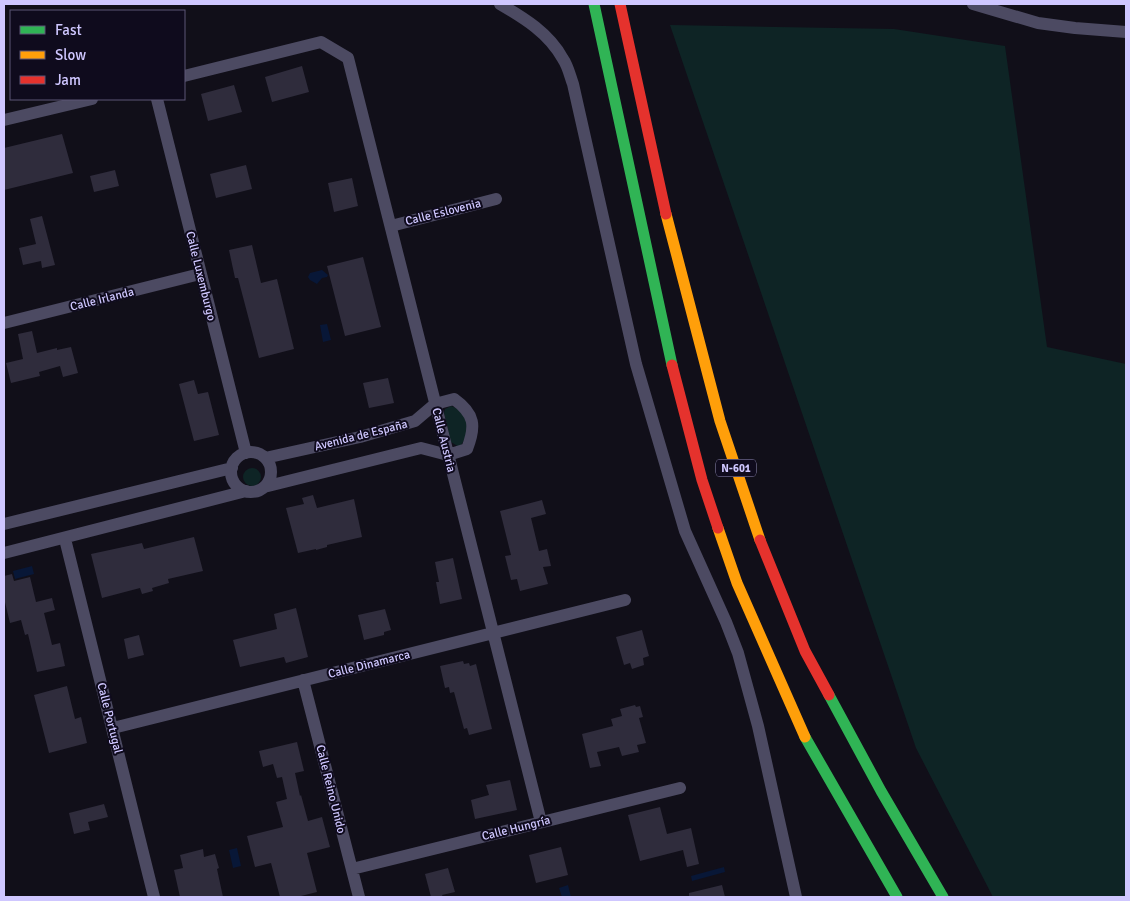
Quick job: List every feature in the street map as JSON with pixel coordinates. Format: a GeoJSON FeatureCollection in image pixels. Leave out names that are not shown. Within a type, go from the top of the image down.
{"type":"FeatureCollection","features":[{"type":"Feature","properties":{"kind":"highway","name":"N-601"},"geometry":{"type":"LineString","coordinates":[[594,4],[674,376],[702,480],[736,583],[802,732],[897,897]]}},
{"type":"Feature","properties":{"kind":"highway","name":"N-601"},"geometry":{"type":"LineString","coordinates":[[620,4],[662,198],[720,421],[759,537],[805,651],[881,791],[943,897]]}},
{"type":"Feature","properties":{"kind":"highway"},"geometry":{"type":"LineString","coordinates":[[802,732],[855,841],[887,897]]}},
{"type":"Feature","properties":{"kind":"street"},"geometry":{"type":"LineString","coordinates":[[500,4],[530,22],[549,38],[564,59],[573,84],[636,364],[685,531],[738,653],[758,726],[796,897]]}},
{"type":"Feature","properties":{"kind":"street"},"geometry":{"type":"LineString","coordinates":[[973,4],[1038,23],[1126,32]]}},
{"type":"Feature","properties":{"kind":"street","name":"Calle Austria"},"geometry":{"type":"LineString","coordinates":[[185,76],[321,42],[348,58],[541,822]]}},
{"type":"Feature","properties":{"kind":"street"},"geometry":{"type":"LineString","coordinates":[[4,120],[88,100]]}},
{"type":"Feature","properties":{"kind":"street","name":"Calle Luxemburgo"},"geometry":{"type":"LineString","coordinates":[[157,100],[246,453]]}},
{"type":"Feature","properties":{"kind":"street","name":"Calle Eslovenia"},"geometry":{"type":"LineString","coordinates":[[390,226],[496,199]]}},
{"type":"Feature","properties":{"kind":"street","name":"Calle Irlanda"},"geometry":{"type":"LineString","coordinates":[[4,323],[200,274]]}},
{"type":"Feature","properties":{"kind":"street"},"geometry":{"type":"LineString","coordinates":[[264,487],[421,448],[448,455],[467,449],[473,434],[472,419],[465,408],[454,399],[435,404]]}},
{"type":"Feature","properties":{"kind":"street","name":"Avenida de España"},"geometry":{"type":"LineString","coordinates":[[265,458],[415,422],[435,404]]}},
{"type":"Feature","properties":{"kind":"street"},"geometry":{"type":"LineString","coordinates":[[251,452],[265,458],[269,462],[271,472],[269,482],[261,490],[251,493],[241,490],[233,482],[231,472],[233,462],[241,455],[251,452]]}},
{"type":"Feature","properties":{"kind":"street"},"geometry":{"type":"LineString","coordinates":[[4,524],[232,468]]}},
{"type":"Feature","properties":{"kind":"street"},"geometry":{"type":"LineString","coordinates":[[4,553],[65,539],[246,491]]}},
{"type":"Feature","properties":{"kind":"street","name":"Calle Portugal"},"geometry":{"type":"LineString","coordinates":[[65,539],[154,897]]}},
{"type":"Feature","properties":{"kind":"street","name":"Calle Dinamarca"},"geometry":{"type":"LineString","coordinates":[[113,728],[625,600]]}},
{"type":"Feature","properties":{"kind":"street","name":"Calle Reino Unido"},"geometry":{"type":"LineString","coordinates":[[303,680],[359,897]]}},
{"type":"Feature","properties":{"kind":"street","name":"Calle Hungría"},"geometry":{"type":"LineString","coordinates":[[352,869],[680,788]]}},
{"type":"Feature","properties":{"kind":"green space"},"geometry":{"type":"Polygon","coordinates":[[[670,25],[894,29],[1005,46],[1047,347],[1126,364],[1126,897],[993,897],[916,748],[670,25]]]}},
{"type":"Feature","properties":{"kind":"green space"},"geometry":{"type":"Polygon","coordinates":[[[451,406],[462,413],[467,424],[466,436],[459,447],[451,442],[444,413],[445,409],[451,406]]]}},
{"type":"Feature","properties":{"kind":"green space"},"geometry":{"type":"Polygon","coordinates":[[[252,468],[258,471],[261,477],[258,483],[252,486],[246,483],[243,477],[246,471],[252,468]]]}},
{"type":"Feature","properties":{"kind":"water"},"geometry":{"type":"Polygon","coordinates":[[[322,270],[328,275],[317,284],[308,277],[310,273],[322,270]]]}},
{"type":"Feature","properties":{"kind":"water"},"geometry":{"type":"Polygon","coordinates":[[[327,324],[331,340],[323,342],[320,325],[327,324]]]}},
{"type":"Feature","properties":{"kind":"water"},"geometry":{"type":"Polygon","coordinates":[[[32,566],[34,574],[15,579],[13,571],[32,566]]]}},
{"type":"Feature","properties":{"kind":"water"},"geometry":{"type":"Polygon","coordinates":[[[237,848],[241,866],[233,868],[229,850],[237,848]]]}},
{"type":"Feature","properties":{"kind":"water"},"geometry":{"type":"Polygon","coordinates":[[[724,867],[725,872],[692,881],[691,876],[724,867]]]}},
{"type":"Feature","properties":{"kind":"water"},"geometry":{"type":"Polygon","coordinates":[[[568,885],[571,897],[562,897],[559,888],[568,885]]]}},
{"type":"Feature","properties":{"kind":"building"},"geometry":{"type":"Polygon","coordinates":[[[302,66],[309,92],[272,102],[265,77],[302,66]]]}},
{"type":"Feature","properties":{"kind":"building"},"geometry":{"type":"Polygon","coordinates":[[[234,85],[242,112],[208,121],[201,94],[234,85]]]}},
{"type":"Feature","properties":{"kind":"building"},"geometry":{"type":"Polygon","coordinates":[[[62,134],[73,173],[4,190],[4,148],[62,134]]]}},
{"type":"Feature","properties":{"kind":"building"},"geometry":{"type":"Polygon","coordinates":[[[246,165],[252,189],[216,198],[210,174],[246,165]]]}},
{"type":"Feature","properties":{"kind":"building"},"geometry":{"type":"Polygon","coordinates":[[[115,170],[119,186],[94,192],[90,176],[115,170]]]}},
{"type":"Feature","properties":{"kind":"building"},"geometry":{"type":"Polygon","coordinates":[[[352,178],[358,206],[334,212],[328,183],[352,178]]]}},
{"type":"Feature","properties":{"kind":"building"},"geometry":{"type":"Polygon","coordinates":[[[42,216],[55,265],[42,268],[41,261],[23,265],[19,248],[36,244],[30,219],[42,216]]]}},
{"type":"Feature","properties":{"kind":"building"},"geometry":{"type":"Polygon","coordinates":[[[252,245],[261,283],[277,279],[294,349],[259,358],[238,278],[235,278],[229,250],[252,245]]]}},
{"type":"Feature","properties":{"kind":"building"},"geometry":{"type":"Polygon","coordinates":[[[363,257],[381,327],[345,336],[327,266],[363,257]]]}},
{"type":"Feature","properties":{"kind":"building"},"geometry":{"type":"Polygon","coordinates":[[[32,331],[37,353],[71,347],[78,373],[63,377],[60,366],[39,372],[40,376],[11,383],[6,363],[23,359],[18,334],[32,331]]]}},
{"type":"Feature","properties":{"kind":"building"},"geometry":{"type":"Polygon","coordinates":[[[388,378],[394,403],[369,408],[363,383],[388,378]]]}},
{"type":"Feature","properties":{"kind":"building"},"geometry":{"type":"Polygon","coordinates":[[[194,380],[198,394],[208,392],[219,435],[194,441],[179,384],[194,380]]]}},
{"type":"Feature","properties":{"kind":"building"},"geometry":{"type":"Polygon","coordinates":[[[313,495],[317,508],[354,499],[362,537],[298,553],[286,508],[304,504],[302,498],[313,495]]]}},
{"type":"Feature","properties":{"kind":"building"},"geometry":{"type":"Polygon","coordinates":[[[542,500],[546,514],[531,518],[539,551],[547,549],[551,566],[543,567],[548,584],[520,591],[517,579],[511,580],[505,556],[511,555],[500,511],[542,500]]]}},
{"type":"Feature","properties":{"kind":"building"},"geometry":{"type":"Polygon","coordinates":[[[194,537],[203,571],[168,579],[169,583],[152,588],[153,591],[142,594],[140,588],[102,598],[91,554],[142,543],[144,549],[194,537]]]}},
{"type":"Feature","properties":{"kind":"building"},"geometry":{"type":"Polygon","coordinates":[[[453,558],[462,599],[440,604],[436,582],[439,582],[435,562],[453,558]]]}},
{"type":"Feature","properties":{"kind":"building"},"geometry":{"type":"Polygon","coordinates":[[[12,574],[14,581],[30,577],[36,602],[52,598],[55,610],[44,613],[52,645],[60,643],[65,666],[37,672],[28,634],[25,635],[21,620],[10,623],[4,598],[4,576],[12,574]]]}},
{"type":"Feature","properties":{"kind":"building"},"geometry":{"type":"Polygon","coordinates":[[[296,608],[308,657],[286,663],[284,657],[240,667],[233,640],[277,629],[274,614],[296,608]]]}},
{"type":"Feature","properties":{"kind":"building"},"geometry":{"type":"Polygon","coordinates":[[[385,609],[391,630],[384,632],[384,635],[364,640],[358,615],[385,609]]]}},
{"type":"Feature","properties":{"kind":"building"},"geometry":{"type":"Polygon","coordinates":[[[642,630],[649,656],[643,658],[644,665],[632,669],[630,663],[624,665],[616,637],[642,630]]]}},
{"type":"Feature","properties":{"kind":"building"},"geometry":{"type":"Polygon","coordinates":[[[139,635],[144,655],[128,659],[124,639],[139,635]]]}},
{"type":"Feature","properties":{"kind":"building"},"geometry":{"type":"Polygon","coordinates":[[[463,661],[464,664],[469,663],[470,666],[476,664],[492,729],[469,735],[467,728],[464,729],[454,692],[450,693],[449,687],[445,688],[440,666],[463,661]]]}},
{"type":"Feature","properties":{"kind":"building"},"geometry":{"type":"Polygon","coordinates":[[[67,686],[75,719],[81,717],[87,743],[49,753],[34,695],[67,686]]]}},
{"type":"Feature","properties":{"kind":"building"},"geometry":{"type":"Polygon","coordinates":[[[635,705],[636,707],[640,706],[643,717],[639,718],[646,743],[637,745],[639,752],[622,756],[619,747],[597,752],[601,766],[590,768],[582,734],[613,726],[611,719],[622,716],[620,709],[635,705]]]}},
{"type":"Feature","properties":{"kind":"building"},"geometry":{"type":"Polygon","coordinates":[[[297,742],[304,771],[295,773],[300,796],[308,821],[322,817],[330,847],[307,853],[317,892],[297,897],[280,897],[271,863],[255,867],[247,836],[283,827],[276,802],[287,799],[282,777],[277,778],[273,764],[263,767],[259,751],[297,742]]]}},
{"type":"Feature","properties":{"kind":"building"},"geometry":{"type":"Polygon","coordinates":[[[510,780],[517,810],[475,819],[471,800],[489,795],[486,785],[510,780]]]}},
{"type":"Feature","properties":{"kind":"building"},"geometry":{"type":"Polygon","coordinates":[[[104,804],[108,817],[88,822],[90,830],[74,834],[69,813],[104,804]]]}},
{"type":"Feature","properties":{"kind":"building"},"geometry":{"type":"Polygon","coordinates":[[[660,807],[667,834],[691,828],[699,864],[687,867],[683,850],[640,861],[628,815],[660,807]]]}},
{"type":"Feature","properties":{"kind":"building"},"geometry":{"type":"Polygon","coordinates":[[[561,847],[568,875],[536,883],[529,855],[561,847]]]}},
{"type":"Feature","properties":{"kind":"building"},"geometry":{"type":"Polygon","coordinates":[[[203,849],[204,857],[215,854],[223,897],[180,897],[174,870],[183,868],[180,855],[203,849]]]}},
{"type":"Feature","properties":{"kind":"building"},"geometry":{"type":"Polygon","coordinates":[[[448,868],[455,892],[442,895],[443,897],[431,897],[425,874],[448,868]]]}},
{"type":"Feature","properties":{"kind":"building"},"geometry":{"type":"Polygon","coordinates":[[[722,885],[725,897],[689,897],[689,893],[722,885]]]}},
{"type":"Feature","properties":{"kind":"traffic: fast"},"geometry":{"type":"LineString","coordinates":[[594,4],[672,365]]}},
{"type":"Feature","properties":{"kind":"traffic: fast"},"geometry":{"type":"LineString","coordinates":[[829,695],[881,791],[943,897]]}},
{"type":"Feature","properties":{"kind":"traffic: fast"},"geometry":{"type":"LineString","coordinates":[[805,737],[897,897]]}},
{"type":"Feature","properties":{"kind":"traffic: slow"},"geometry":{"type":"LineString","coordinates":[[666,214],[720,421],[760,540]]}},
{"type":"Feature","properties":{"kind":"traffic: slow"},"geometry":{"type":"LineString","coordinates":[[718,528],[737,583],[805,737]]}},
{"type":"Feature","properties":{"kind":"traffic: jam"},"geometry":{"type":"LineString","coordinates":[[620,4],[666,214]]}},
{"type":"Feature","properties":{"kind":"traffic: jam"},"geometry":{"type":"LineString","coordinates":[[672,365],[702,480],[718,528]]}},
{"type":"Feature","properties":{"kind":"traffic: jam"},"geometry":{"type":"LineString","coordinates":[[760,540],[805,651],[829,695]]}}]}
